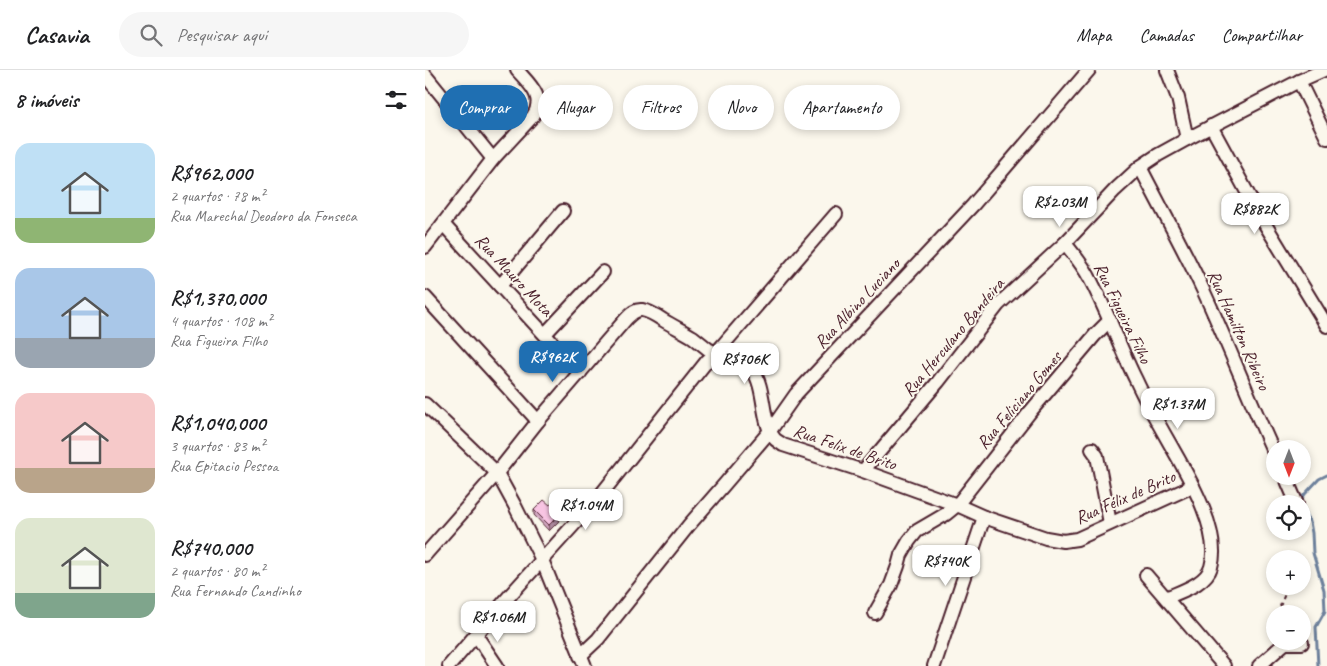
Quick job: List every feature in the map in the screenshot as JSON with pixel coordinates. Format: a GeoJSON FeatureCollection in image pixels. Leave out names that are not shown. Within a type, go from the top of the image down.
{"type":"FeatureCollection","features":[{"type":"Feature","properties":{"kind":"street"},"geometry":{"type":"LineString","coordinates":[[425,248],[493,159],[533,116],[537,109],[539,101],[517,70]]}},
{"type":"Feature","properties":{"kind":"street","name":"Rua Albino Luciano"},"geometry":{"type":"LineString","coordinates":[[583,661],[689,524],[770,430],[796,394],[973,205],[1089,70]]}},
{"type":"Feature","properties":{"kind":"street"},"geometry":{"type":"LineString","coordinates":[[1167,70],[1179,98],[1187,139]]}},
{"type":"Feature","properties":{"kind":"street","name":"Rua Herculano Bandeira"},"geometry":{"type":"LineString","coordinates":[[863,471],[938,382],[998,305],[1065,243],[1115,190],[1140,167],[1211,126],[1323,70]]}},
{"type":"Feature","properties":{"kind":"street"},"geometry":{"type":"LineString","coordinates":[[425,75],[493,159]]}},
{"type":"Feature","properties":{"kind":"street"},"geometry":{"type":"LineString","coordinates":[[1299,81],[1327,138]]}},
{"type":"Feature","properties":{"kind":"street"},"geometry":{"type":"LineString","coordinates":[[1211,126],[1260,216],[1327,326]]}},
{"type":"Feature","properties":{"kind":"street","name":"Rua Hamilton Ribeiro"},"geometry":{"type":"LineString","coordinates":[[1140,167],[1204,291],[1268,440]]}},
{"type":"Feature","properties":{"kind":"street"},"geometry":{"type":"LineString","coordinates":[[500,286],[563,211]]}},
{"type":"Feature","properties":{"kind":"street"},"geometry":{"type":"LineString","coordinates":[[449,666],[599,497],[697,374],[713,351],[836,214]]}},
{"type":"Feature","properties":{"kind":"street","name":"Rua Mauro Mota"},"geometry":{"type":"LineString","coordinates":[[443,224],[580,373]]}},
{"type":"Feature","properties":{"kind":"street","name":"Rua Figueira Filho"},"geometry":{"type":"LineString","coordinates":[[1065,243],[1089,275],[1135,379],[1186,470],[1205,513],[1211,533],[1213,557],[1208,574],[1189,588],[1166,598]]}},
{"type":"Feature","properties":{"kind":"street"},"geometry":{"type":"LineString","coordinates":[[545,334],[603,272]]}},
{"type":"Feature","properties":{"kind":"street"},"geometry":{"type":"LineString","coordinates":[[425,297],[538,421]]}},
{"type":"Feature","properties":{"kind":"street"},"geometry":{"type":"LineString","coordinates":[[425,555],[497,473],[538,421],[633,313],[643,310],[657,316],[713,351]]}},
{"type":"Feature","properties":{"kind":"street","name":"Rua Feliciano Gomes"},"geometry":{"type":"LineString","coordinates":[[875,613],[891,585],[899,566],[901,555],[917,531],[957,505],[1030,412],[1110,320]]}},
{"type":"Feature","properties":{"kind":"street","name":"Rua Felix de Brito"},"geometry":{"type":"LineString","coordinates":[[713,351],[732,355],[744,360],[752,367],[758,378],[770,430],[775,439],[783,445],[957,505]]}},
{"type":"Feature","properties":{"kind":"street"},"geometry":{"type":"LineString","coordinates":[[425,404],[497,473],[542,560],[583,661]]}},
{"type":"Feature","properties":{"kind":"street"},"geometry":{"type":"LineString","coordinates":[[1092,448],[1097,456],[1111,523]]}},
{"type":"Feature","properties":{"kind":"street","name":"Rua Félix de Brito"},"geometry":{"type":"LineString","coordinates":[[957,505],[984,517],[1046,538],[1063,541],[1077,538],[1193,486]]}},
{"type":"Feature","properties":{"kind":"street"},"geometry":{"type":"LineString","coordinates":[[934,666],[984,517]]}},
{"type":"Feature","properties":{"kind":"street"},"geometry":{"type":"LineString","coordinates":[[1146,575],[1224,666]]}},
{"type":"Feature","properties":{"kind":"street"},"geometry":{"type":"LineString","coordinates":[[475,635],[497,666]]}},
{"type":"Feature","properties":{"kind":"street"},"geometry":{"type":"LineString","coordinates":[[1259,666],[1277,650]]}},
{"type":"Feature","properties":{"kind":"building"},"geometry":{"type":"Polygon","coordinates":[[[560,495],[568,504],[549,525],[534,510],[544,500],[550,505],[560,495]]]}},
{"type":"Feature","properties":{"kind":"waterway"},"geometry":{"type":"LineString","coordinates":[[1318,666],[1316,627],[1325,611],[1324,590],[1313,553],[1310,522],[1303,507],[1302,498],[1319,479],[1327,475]]}}]}
